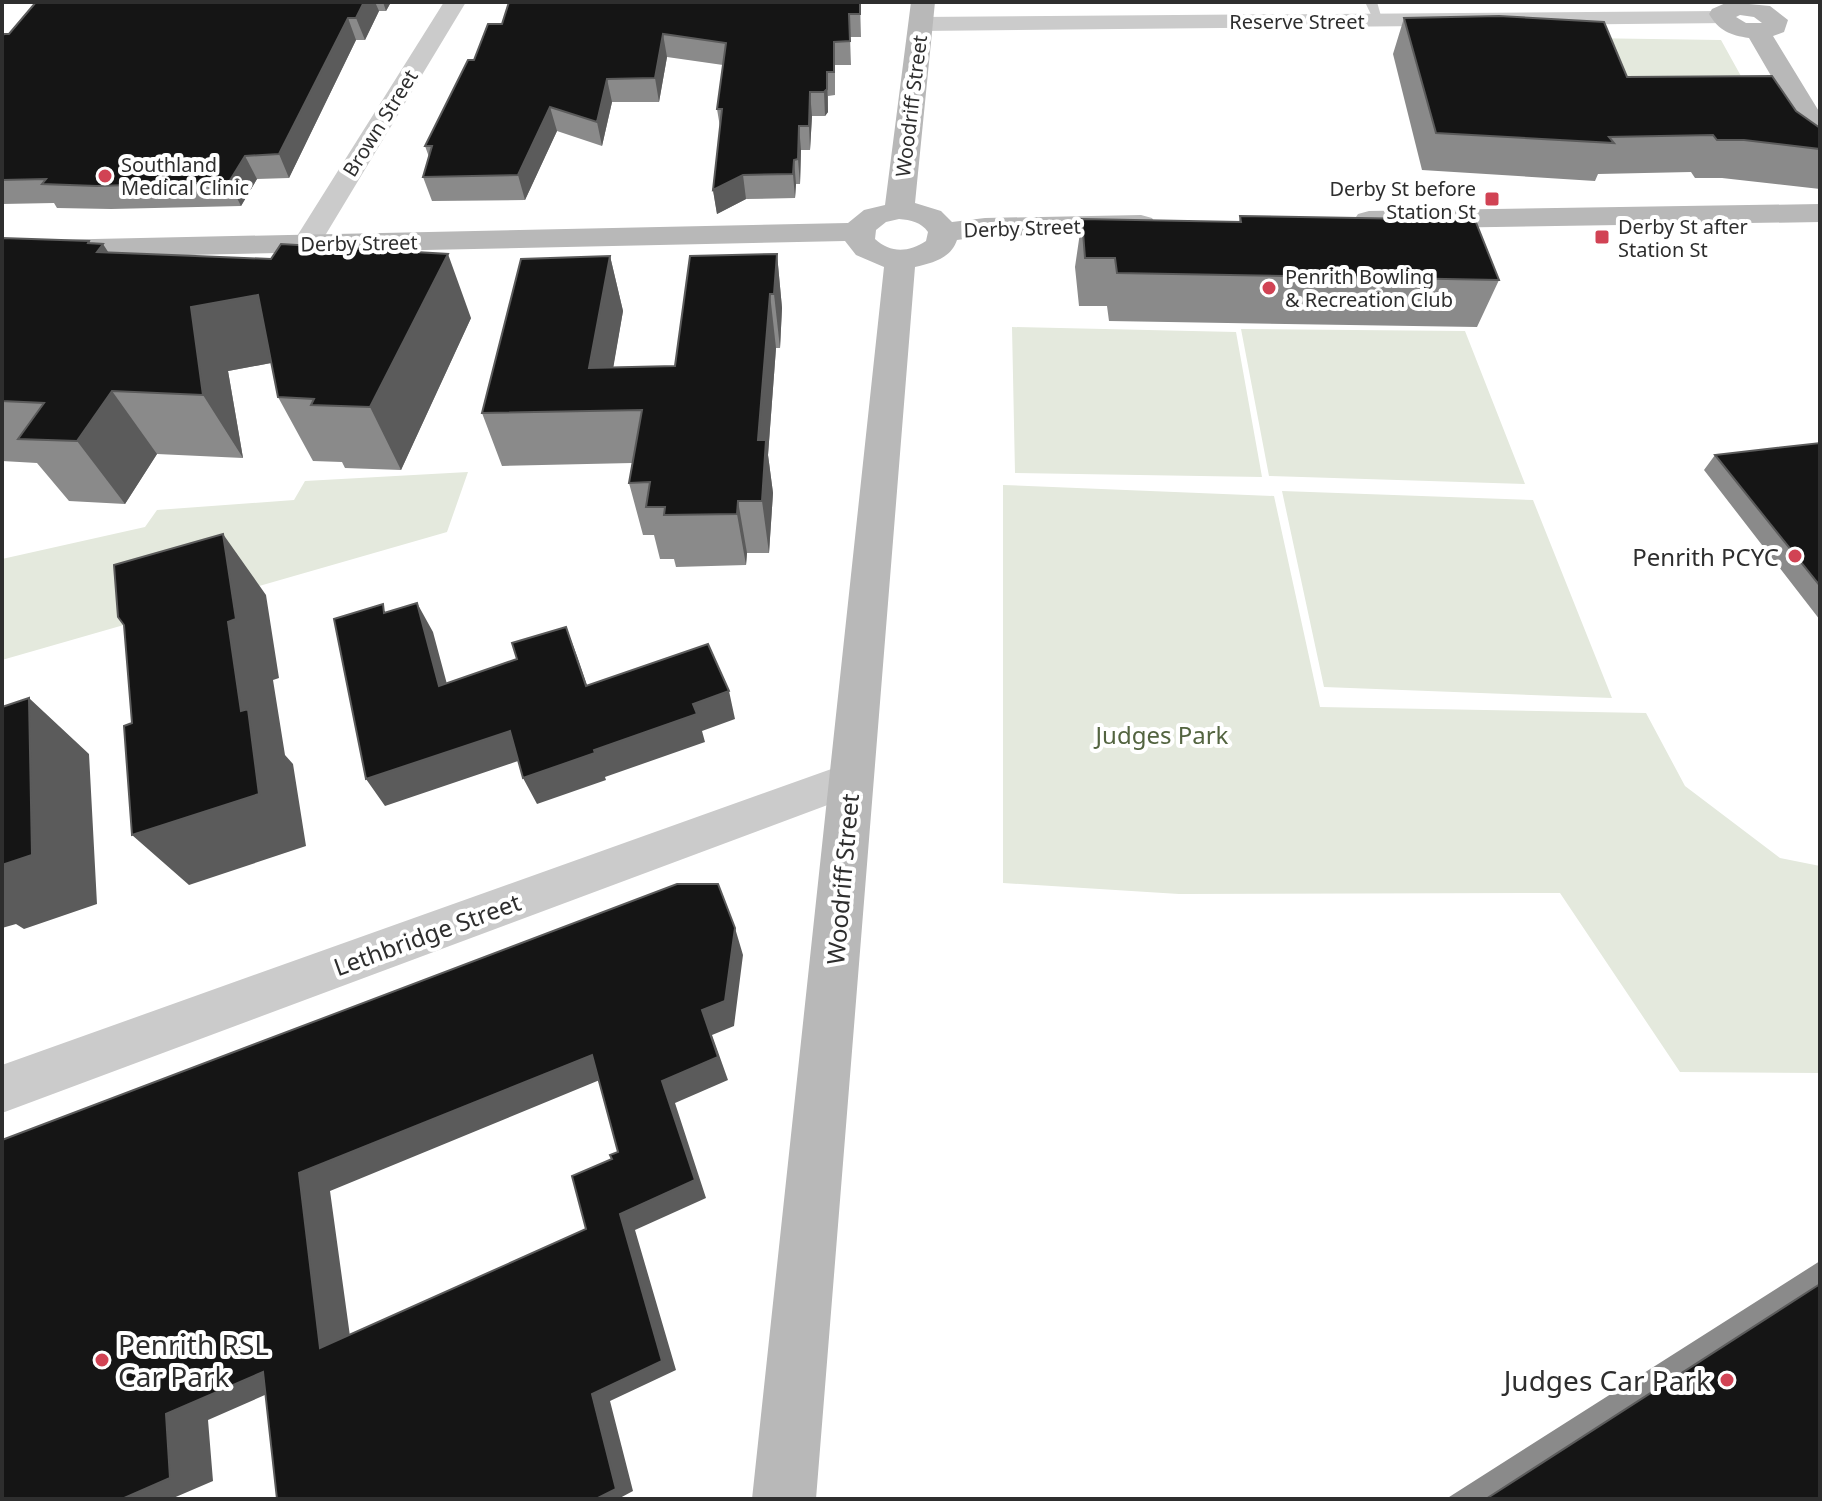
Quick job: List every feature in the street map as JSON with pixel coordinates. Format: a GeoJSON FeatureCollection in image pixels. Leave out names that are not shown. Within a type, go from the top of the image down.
{"type":"FeatureCollection","features":[{"type":"Feature","properties":{"kind":"street","name":"Brown Street"},"geometry":{"type":"LineString","coordinates":[[306,244],[455,2]]}},
{"type":"Feature","properties":{"kind":"street","name":"Reserve Street"},"geometry":{"type":"LineString","coordinates":[[921,13],[1737,9]]}},
{"type":"Feature","properties":{"kind":"street"},"geometry":{"type":"LineString","coordinates":[[1737,9],[1761,11],[1775,20],[1772,29],[1758,32],[1820,136]]}},
{"type":"Feature","properties":{"kind":"street","name":"Woodriff Street"},"geometry":{"type":"LineString","coordinates":[[899,210],[921,13]]}},
{"type":"Feature","properties":{"kind":"street"},"geometry":{"type":"LineString","coordinates":[[899,210],[926,215],[939,223],[943,239],[934,250],[900,259],[869,251],[862,244],[859,232],[869,219],[899,210]]}},
{"type":"Feature","properties":{"kind":"street"},"geometry":{"type":"LineString","coordinates":[[1347,221],[1820,213]]}},
{"type":"Feature","properties":{"kind":"street","name":"Derby Street"},"geometry":{"type":"LineString","coordinates":[[943,232],[985,227],[1174,224]]}},
{"type":"Feature","properties":{"kind":"street","name":"Derby Street"},"geometry":{"type":"LineString","coordinates":[[2,250],[859,232]]}},
{"type":"Feature","properties":{"kind":"street","name":"Woodriff Street"},"geometry":{"type":"LineString","coordinates":[[784,1499],[900,259]]}},
{"type":"Feature","properties":{"kind":"street","name":"Lethbridge Street"},"geometry":{"type":"LineString","coordinates":[[2,1089],[851,779]]}},
{"type":"Feature","properties":{"kind":"green space"},"geometry":{"type":"Polygon","coordinates":[[[1583,38],[1721,40],[1757,105],[1611,106],[1583,38]]]}},
{"type":"Feature","properties":{"kind":"green space"},"geometry":{"type":"Polygon","coordinates":[[[1012,327],[1236,332],[1262,477],[1015,473],[1012,327]]]}},
{"type":"Feature","properties":{"kind":"green space"},"geometry":{"type":"Polygon","coordinates":[[[1241,329],[1465,331],[1525,484],[1269,476],[1241,329]]]}},
{"type":"Feature","properties":{"kind":"green space"},"geometry":{"type":"Polygon","coordinates":[[[468,472],[447,532],[2,660],[2,559],[145,527],[157,510],[294,500],[305,481],[468,472]]]}},
{"type":"Feature","properties":{"kind":"green space","name":"Judges Park"},"geometry":{"type":"Polygon","coordinates":[[[1003,485],[1274,496],[1320,707],[1646,713],[1685,786],[1780,858],[1820,866],[1820,1073],[1680,1072],[1560,893],[1179,894],[1003,883],[1003,485]]]}},
{"type":"Feature","properties":{"kind":"green space"},"geometry":{"type":"Polygon","coordinates":[[[1282,491],[1533,500],[1612,698],[1324,687],[1282,491]]]}},
{"type":"Feature","properties":{"kind":"building"},"geometry":{"type":"Polygon","coordinates":[[[36,2],[364,2],[356,18],[348,18],[279,154],[245,156],[229,182],[97,186],[42,184],[46,179],[2,180],[2,37],[9,34],[36,2]]]}},
{"type":"Feature","properties":{"kind":"building"},"geometry":{"type":"Polygon","coordinates":[[[509,2],[860,2],[860,14],[849,14],[850,41],[834,42],[834,72],[827,72],[827,89],[824,92],[810,92],[809,126],[799,126],[798,159],[794,160],[793,174],[743,175],[713,190],[722,109],[717,109],[726,43],[663,34],[655,78],[607,79],[597,122],[550,107],[518,175],[423,177],[432,146],[425,146],[468,60],[474,60],[488,24],[502,24],[509,2]]]}},
{"type":"Feature","properties":{"kind":"building"},"geometry":{"type":"Polygon","coordinates":[[[1499,16],[1604,22],[1627,77],[1772,76],[1796,111],[1820,128],[1820,149],[1717,140],[1713,135],[1609,137],[1614,143],[1436,133],[1404,18],[1499,16]]]}},
{"type":"Feature","properties":{"kind":"building"},"geometry":{"type":"Polygon","coordinates":[[[1240,216],[1475,220],[1499,280],[1117,273],[1115,258],[1085,258],[1082,219],[1241,222],[1240,216]]]}},
{"type":"Feature","properties":{"kind":"building"},"geometry":{"type":"Polygon","coordinates":[[[2,238],[103,244],[97,252],[271,259],[281,244],[448,254],[370,407],[311,405],[314,399],[278,397],[258,295],[191,307],[203,395],[112,391],[77,441],[18,439],[44,403],[2,401],[2,238]]]}},
{"type":"Feature","properties":{"kind":"building"},"geometry":{"type":"Polygon","coordinates":[[[777,254],[774,294],[770,294],[758,440],[766,440],[762,501],[738,501],[737,514],[664,515],[665,507],[646,507],[650,482],[629,483],[642,410],[482,413],[521,259],[610,256],[589,368],[675,366],[690,256],[777,254]]]}},
{"type":"Feature","properties":{"kind":"building","name":"Penrith PCYC"},"geometry":{"type":"Polygon","coordinates":[[[1820,443],[1820,586],[1715,455],[1820,443]]]}},
{"type":"Feature","properties":{"kind":"building"},"geometry":{"type":"Polygon","coordinates":[[[223,534],[236,619],[228,622],[241,711],[248,709],[259,794],[132,835],[124,726],[132,723],[124,625],[118,617],[114,565],[223,534]]]}},
{"type":"Feature","properties":{"kind":"building"},"geometry":{"type":"Polygon","coordinates":[[[417,603],[439,686],[517,659],[512,643],[566,627],[586,686],[708,644],[729,691],[693,704],[697,714],[523,778],[510,731],[366,779],[334,619],[383,604],[384,613],[417,603]]]}},
{"type":"Feature","properties":{"kind":"building"},"geometry":{"type":"Polygon","coordinates":[[[29,698],[32,855],[2,865],[2,707],[29,698]]]}},
{"type":"Feature","properties":{"kind":"building"},"geometry":{"type":"Polygon","coordinates":[[[677,884],[718,884],[735,928],[725,1001],[702,1010],[718,1057],[662,1081],[695,1180],[620,1214],[662,1361],[592,1394],[616,1489],[596,1499],[277,1499],[263,1372],[166,1414],[170,1478],[122,1499],[2,1499],[2,1140],[677,884]],[[592,1055],[299,1173],[320,1348],[586,1229],[572,1176],[612,1159],[610,1155],[618,1152],[592,1055]]]}},
{"type":"Feature","properties":{"kind":"building","name":"Judges Car Park"},"geometry":{"type":"Polygon","coordinates":[[[1820,1284],[1820,1499],[1486,1499],[1820,1284]]]}},
{"type":"Feature","properties":{"kind":"place","name":"Southland Medical Clinic"},"geometry":{"type":"Point","coordinates":[105,176]}},
{"type":"Feature","properties":{"kind":"place","name":"Derby St before Station St"},"geometry":{"type":"Point","coordinates":[1492,199]}},
{"type":"Feature","properties":{"kind":"place","name":"Derby St after Station St"},"geometry":{"type":"Point","coordinates":[1602,237]}},
{"type":"Feature","properties":{"kind":"place","name":"Penrith Bowling & Recreation Club"},"geometry":{"type":"Point","coordinates":[1269,288]}},
{"type":"Feature","properties":{"kind":"place","name":"Penrith PCYC"},"geometry":{"type":"Point","coordinates":[1795,556]}},
{"type":"Feature","properties":{"kind":"place","name":"Penrith RSL Car Park"},"geometry":{"type":"Point","coordinates":[102,1360]}},
{"type":"Feature","properties":{"kind":"place","name":"Judges Car Park"},"geometry":{"type":"Point","coordinates":[1727,1380]}}]}
